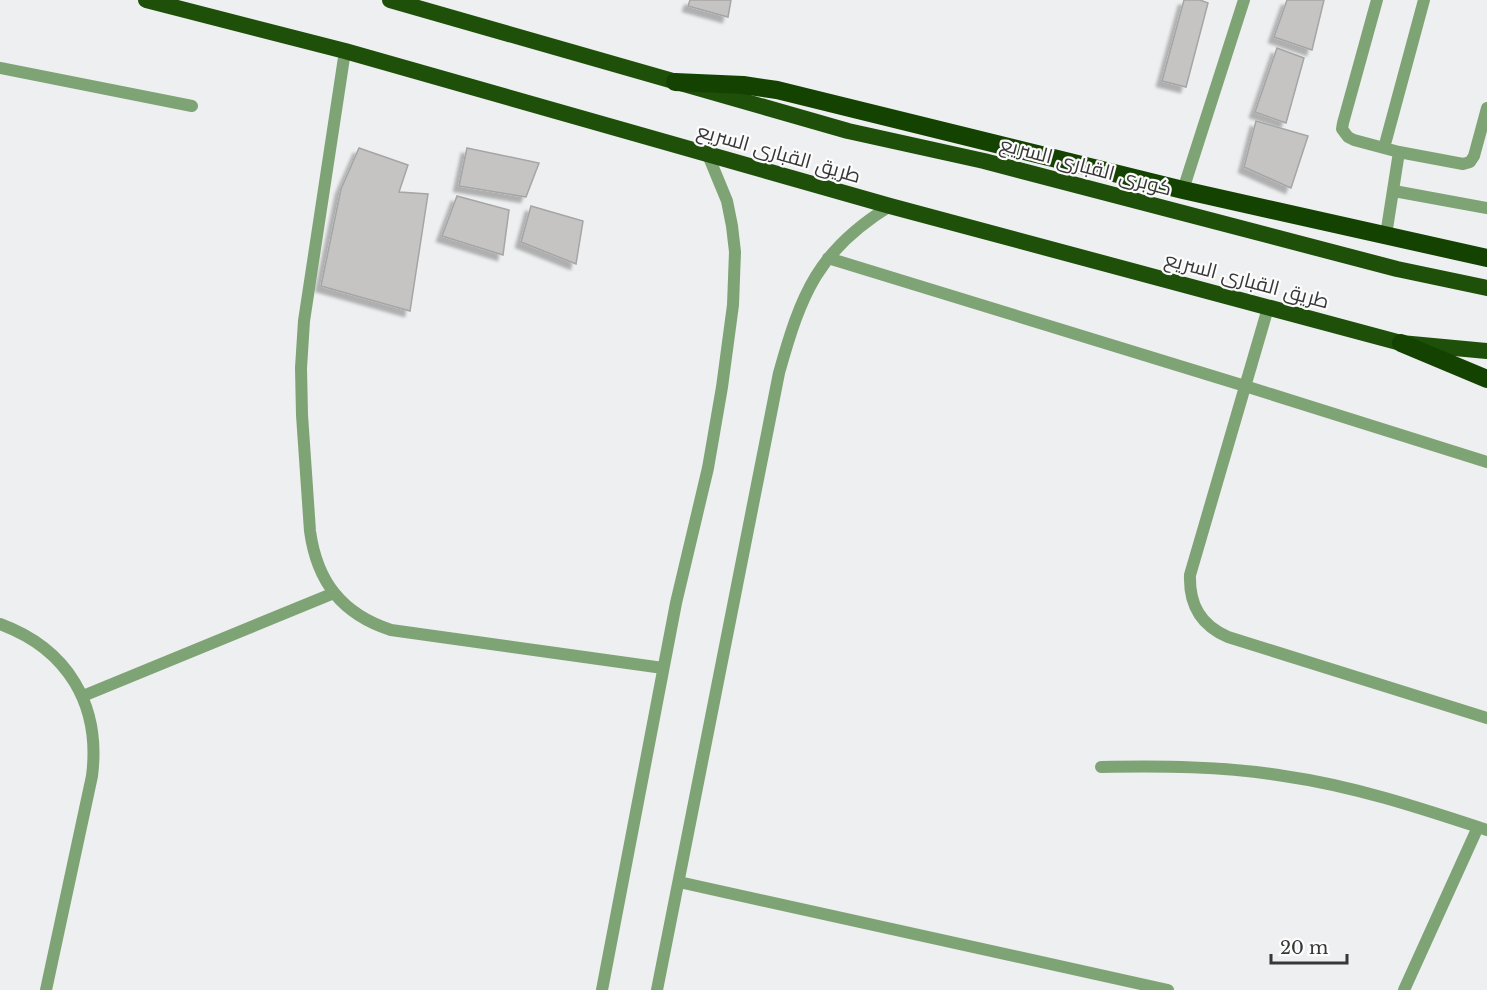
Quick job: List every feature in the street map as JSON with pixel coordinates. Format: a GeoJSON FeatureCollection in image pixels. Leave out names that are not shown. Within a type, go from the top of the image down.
{"type":"FeatureCollection","features":[{"type":"Feature","properties":{"kind":"highway","name":"طريق القبارى السريع"},"geometry":{"type":"LineString","coordinates":[[146,0],[345,51],[890,206],[1401,343]]}},
{"type":"Feature","properties":{"kind":"highway"},"geometry":{"type":"LineString","coordinates":[[390,0],[675,82],[743,85],[777,90],[1183,190],[1487,258]]}},
{"type":"Feature","properties":{"kind":"highway","name":"كوبرى القبارى السريع"},"geometry":{"type":"LineString","coordinates":[[675,82],[848,131],[984,161],[1397,269],[1487,288]]}},
{"type":"Feature","properties":{"kind":"highway"},"geometry":{"type":"LineString","coordinates":[[1401,343],[1487,351]]}},
{"type":"Feature","properties":{"kind":"highway"},"geometry":{"type":"LineString","coordinates":[[1401,343],[1487,379]]}},
{"type":"Feature","properties":{"kind":"street"},"geometry":{"type":"LineString","coordinates":[[1183,190],[1244,0]]}},
{"type":"Feature","properties":{"kind":"street"},"geometry":{"type":"LineString","coordinates":[[1377,0],[1342,129],[1348,137],[1399,152],[1456,164],[1470,162],[1478,147],[1487,108]]}},
{"type":"Feature","properties":{"kind":"street"},"geometry":{"type":"LineString","coordinates":[[1384,148],[1424,0]]}},
{"type":"Feature","properties":{"kind":"street"},"geometry":{"type":"LineString","coordinates":[[345,51],[310,275],[301,368],[302,415],[312,548],[324,579],[334,593],[359,616],[374,625],[399,632],[663,668]]}},
{"type":"Feature","properties":{"kind":"street"},"geometry":{"type":"LineString","coordinates":[[0,68],[192,106]]}},
{"type":"Feature","properties":{"kind":"street"},"geometry":{"type":"LineString","coordinates":[[1386,235],[1399,152]]}},
{"type":"Feature","properties":{"kind":"street"},"geometry":{"type":"LineString","coordinates":[[602,990],[675,603],[708,468],[734,296],[735,252],[732,226],[724,193],[708,155]]}},
{"type":"Feature","properties":{"kind":"street"},"geometry":{"type":"LineString","coordinates":[[1394,191],[1487,208]]}},
{"type":"Feature","properties":{"kind":"street"},"geometry":{"type":"LineString","coordinates":[[657,990],[779,373],[789,337],[802,302],[828,258],[855,230],[890,206]]}},
{"type":"Feature","properties":{"kind":"street"},"geometry":{"type":"LineString","coordinates":[[828,258],[1487,462]]}},
{"type":"Feature","properties":{"kind":"street"},"geometry":{"type":"LineString","coordinates":[[1268,308],[1190,575],[1189,589],[1198,615],[1211,628],[1228,637],[1487,718]]}},
{"type":"Feature","properties":{"kind":"street"},"geometry":{"type":"LineString","coordinates":[[83,696],[334,593]]}},
{"type":"Feature","properties":{"kind":"street"},"geometry":{"type":"LineString","coordinates":[[0,624],[20,632],[48,651],[71,676],[83,696],[92,728],[93,768],[46,990]]}},
{"type":"Feature","properties":{"kind":"street"},"geometry":{"type":"LineString","coordinates":[[1101,767],[1223,768],[1283,776],[1391,799],[1483,828],[1404,990]]}},
{"type":"Feature","properties":{"kind":"street"},"geometry":{"type":"LineString","coordinates":[[679,882],[1168,990]]}},
{"type":"Feature","properties":{"kind":"building"},"geometry":{"type":"Polygon","coordinates":[[[690,0],[731,0],[728,17],[688,6],[690,0]]]}},
{"type":"Feature","properties":{"kind":"building"},"geometry":{"type":"Polygon","coordinates":[[[1184,0],[1200,0],[1208,3],[1186,87],[1162,81],[1184,0]]]}},
{"type":"Feature","properties":{"kind":"building"},"geometry":{"type":"Polygon","coordinates":[[[1287,0],[1324,0],[1312,50],[1274,37],[1287,0]]]}},
{"type":"Feature","properties":{"kind":"building"},"geometry":{"type":"Polygon","coordinates":[[[1277,48],[1304,58],[1286,123],[1255,112],[1277,48]]]}},
{"type":"Feature","properties":{"kind":"building"},"geometry":{"type":"Polygon","coordinates":[[[1256,121],[1308,136],[1291,188],[1244,167],[1256,121]]]}},
{"type":"Feature","properties":{"kind":"building"},"geometry":{"type":"Polygon","coordinates":[[[359,148],[408,165],[399,192],[428,194],[410,311],[321,286],[341,189],[359,148]]]}},
{"type":"Feature","properties":{"kind":"building"},"geometry":{"type":"Polygon","coordinates":[[[467,148],[539,163],[526,197],[459,186],[467,148]]]}},
{"type":"Feature","properties":{"kind":"building"},"geometry":{"type":"Polygon","coordinates":[[[457,196],[509,210],[503,255],[442,236],[457,196]]]}},
{"type":"Feature","properties":{"kind":"building"},"geometry":{"type":"Polygon","coordinates":[[[531,206],[583,221],[576,264],[521,242],[531,206]]]}}]}
